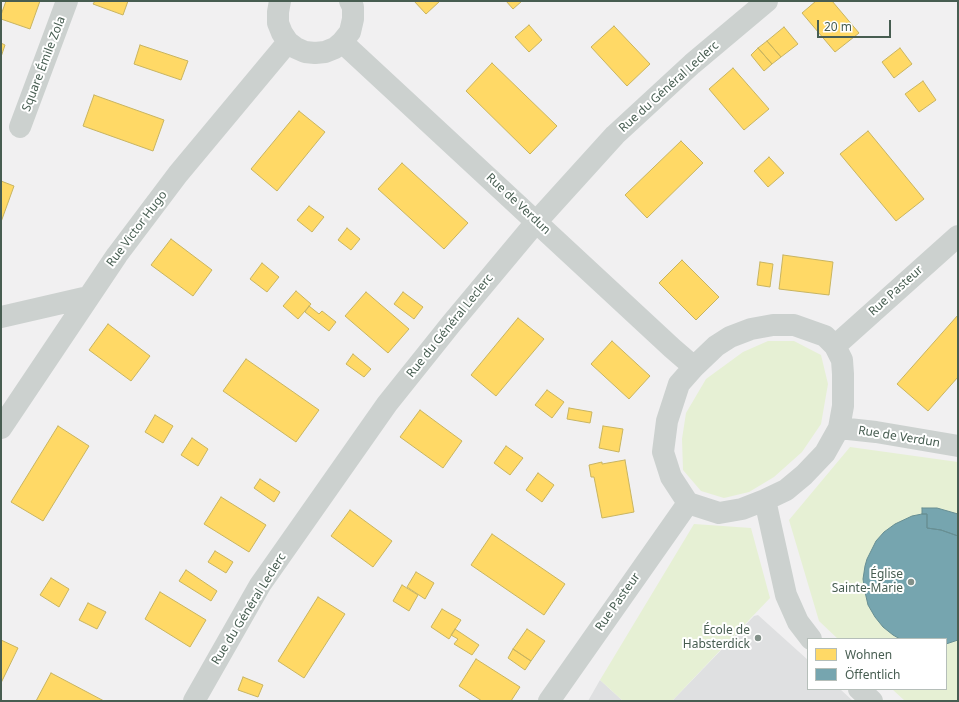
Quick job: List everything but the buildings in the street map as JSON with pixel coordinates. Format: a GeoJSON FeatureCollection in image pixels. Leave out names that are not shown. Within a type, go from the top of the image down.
{"type":"FeatureCollection","features":[{"type":"Feature","properties":{"kind":"street","name":"Square Émile Zola"},"geometry":{"type":"LineString","coordinates":[[20,127],[68,1]]}},
{"type":"Feature","properties":{"kind":"street"},"geometry":{"type":"LineString","coordinates":[[280,1],[278,22],[282,33],[288,42],[305,52],[315,53],[325,52],[335,48],[350,32],[353,20],[353,7],[350,1]]}},
{"type":"Feature","properties":{"kind":"street","name":"Rue du Général Leclerc"},"geometry":{"type":"LineString","coordinates":[[194,701],[260,585],[387,404],[451,324],[537,221],[615,135],[692,64],[767,1]]}},
{"type":"Feature","properties":{"kind":"street","name":"Rue Victor Hugo"},"geometry":{"type":"LineString","coordinates":[[1,428],[117,254],[178,174],[288,42]]}},
{"type":"Feature","properties":{"kind":"street","name":"Rue de Verdun"},"geometry":{"type":"LineString","coordinates":[[342,42],[694,367]]}},
{"type":"Feature","properties":{"kind":"street","name":"Rue Pasteur"},"geometry":{"type":"LineString","coordinates":[[835,346],[958,236]]}},
{"type":"Feature","properties":{"kind":"street"},"geometry":{"type":"LineString","coordinates":[[1,317],[88,297]]}},
{"type":"Feature","properties":{"kind":"street"},"geometry":{"type":"LineString","coordinates":[[773,325],[794,325],[824,336],[835,346],[842,360],[843,406],[840,428],[825,453],[804,475],[786,490],[742,509],[719,513],[688,503],[671,478],[663,452],[667,421],[679,384],[694,367],[716,346],[730,337],[751,329],[773,325]]}},
{"type":"Feature","properties":{"kind":"street","name":"Rue de Verdun"},"geometry":{"type":"LineString","coordinates":[[840,428],[876,432],[958,446]]}},
{"type":"Feature","properties":{"kind":"street"},"geometry":{"type":"LineString","coordinates":[[765,500],[786,595],[798,622],[810,638]]}},
{"type":"Feature","properties":{"kind":"street","name":"Rue Pasteur"},"geometry":{"type":"LineString","coordinates":[[549,701],[688,503]]}},
{"type":"Feature","properties":{"kind":"street"},"geometry":{"type":"LineString","coordinates":[[860,690],[872,701]]}},
{"type":"Feature","properties":{"kind":"shaded area","name":"École de Habsterdick"},"geometry":{"type":"Polygon","coordinates":[[[758,615],[807,659],[807,690],[841,690],[853,701],[672,701],[754,616],[758,615]]]}},
{"type":"Feature","properties":{"kind":"shaded area"},"geometry":{"type":"Polygon","coordinates":[[[600,680],[623,701],[588,701],[600,680]]]}},
{"type":"Feature","properties":{"kind":"green space"},"geometry":{"type":"Polygon","coordinates":[[[768,341],[794,341],[821,355],[828,384],[821,424],[802,452],[774,477],[749,492],[724,498],[701,491],[683,470],[682,439],[686,413],[706,379],[743,352],[768,341]]]}},
{"type":"Feature","properties":{"kind":"green space"},"geometry":{"type":"Polygon","coordinates":[[[850,447],[958,462],[958,701],[905,701],[893,690],[947,690],[947,638],[837,638],[819,621],[789,520],[850,447]]]}},
{"type":"Feature","properties":{"kind":"green space"},"geometry":{"type":"Polygon","coordinates":[[[694,524],[751,528],[770,598],[672,701],[623,701],[600,680],[694,524]]]}},
{"type":"Feature","properties":{"kind":"place","name":"Église Sainte-Marie"},"geometry":{"type":"Point","coordinates":[911,582]}},
{"type":"Feature","properties":{"kind":"place","name":"École de Habsterdick"},"geometry":{"type":"Point","coordinates":[758,638]}}]}
